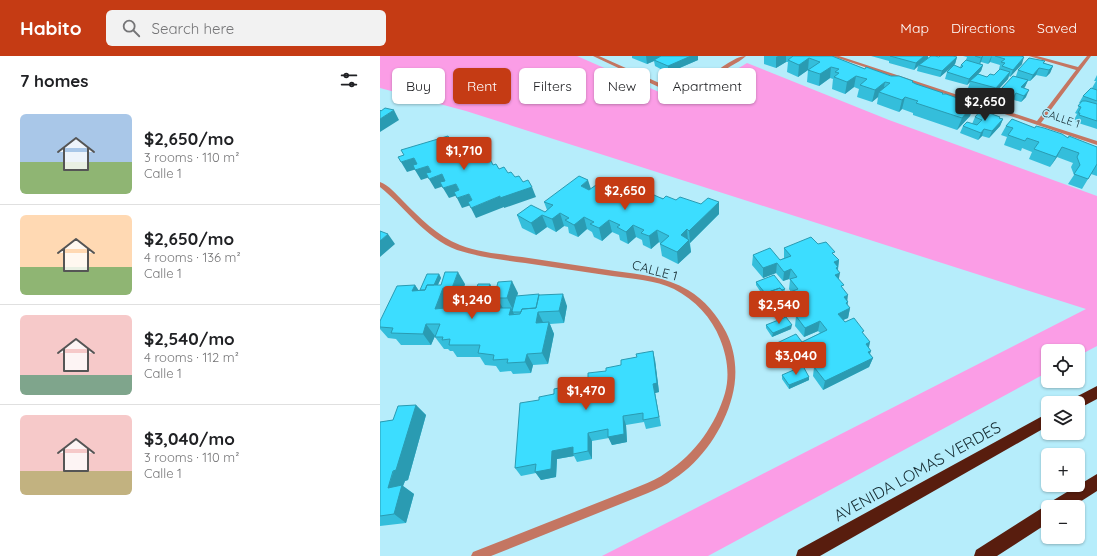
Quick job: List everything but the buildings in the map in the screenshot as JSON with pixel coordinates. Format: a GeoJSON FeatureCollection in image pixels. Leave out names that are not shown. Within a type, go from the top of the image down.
{"type":"FeatureCollection","features":[{"type":"Feature","properties":{"kind":"highway"},"geometry":{"type":"LineString","coordinates":[[1085,399],[1097,392]]}},
{"type":"Feature","properties":{"kind":"highway","name":"AVENIDA LOMAS VERDES"},"geometry":{"type":"LineString","coordinates":[[804,556],[1041,423]]}},
{"type":"Feature","properties":{"kind":"highway"},"geometry":{"type":"LineString","coordinates":[[1069,500],[1097,482]]}},
{"type":"Feature","properties":{"kind":"highway"},"geometry":{"type":"LineString","coordinates":[[982,556],[1041,518]]}},
{"type":"Feature","properties":{"kind":"street"},"geometry":{"type":"LineString","coordinates":[[595,56],[666,88],[676,88],[696,84],[744,56]]}},
{"type":"Feature","properties":{"kind":"street","name":"CALLE 1"},"geometry":{"type":"LineString","coordinates":[[834,56],[1097,143]]}},
{"type":"Feature","properties":{"kind":"street"},"geometry":{"type":"LineString","coordinates":[[1031,56],[1079,69]]}},
{"type":"Feature","properties":{"kind":"street"},"geometry":{"type":"LineString","coordinates":[[1038,123],[1089,56]]}},
{"type":"Feature","properties":{"kind":"street","name":"CALLE 1"},"geometry":{"type":"LineString","coordinates":[[380,184],[425,227],[443,240],[463,249],[496,256],[644,278],[675,287],[696,300],[712,315],[727,342],[732,366],[730,393],[718,421],[702,446],[674,474],[628,496],[477,556]]}},
{"type":"Feature","properties":{"kind":"shaded area"},"geometry":{"type":"Polygon","coordinates":[[[380,56],[577,56],[604,68],[594,68],[594,104],[650,104],[650,88],[658,92],[658,104],[756,104],[756,68],[739,68],[747,63],[889,120],[1097,196],[1097,346],[1085,352],[1085,344],[1041,344],[1041,376],[708,556],[602,556],[1086,309],[466,111],[440,104],[445,104],[445,68],[392,68],[392,91],[380,88],[380,56]]]}}]}
